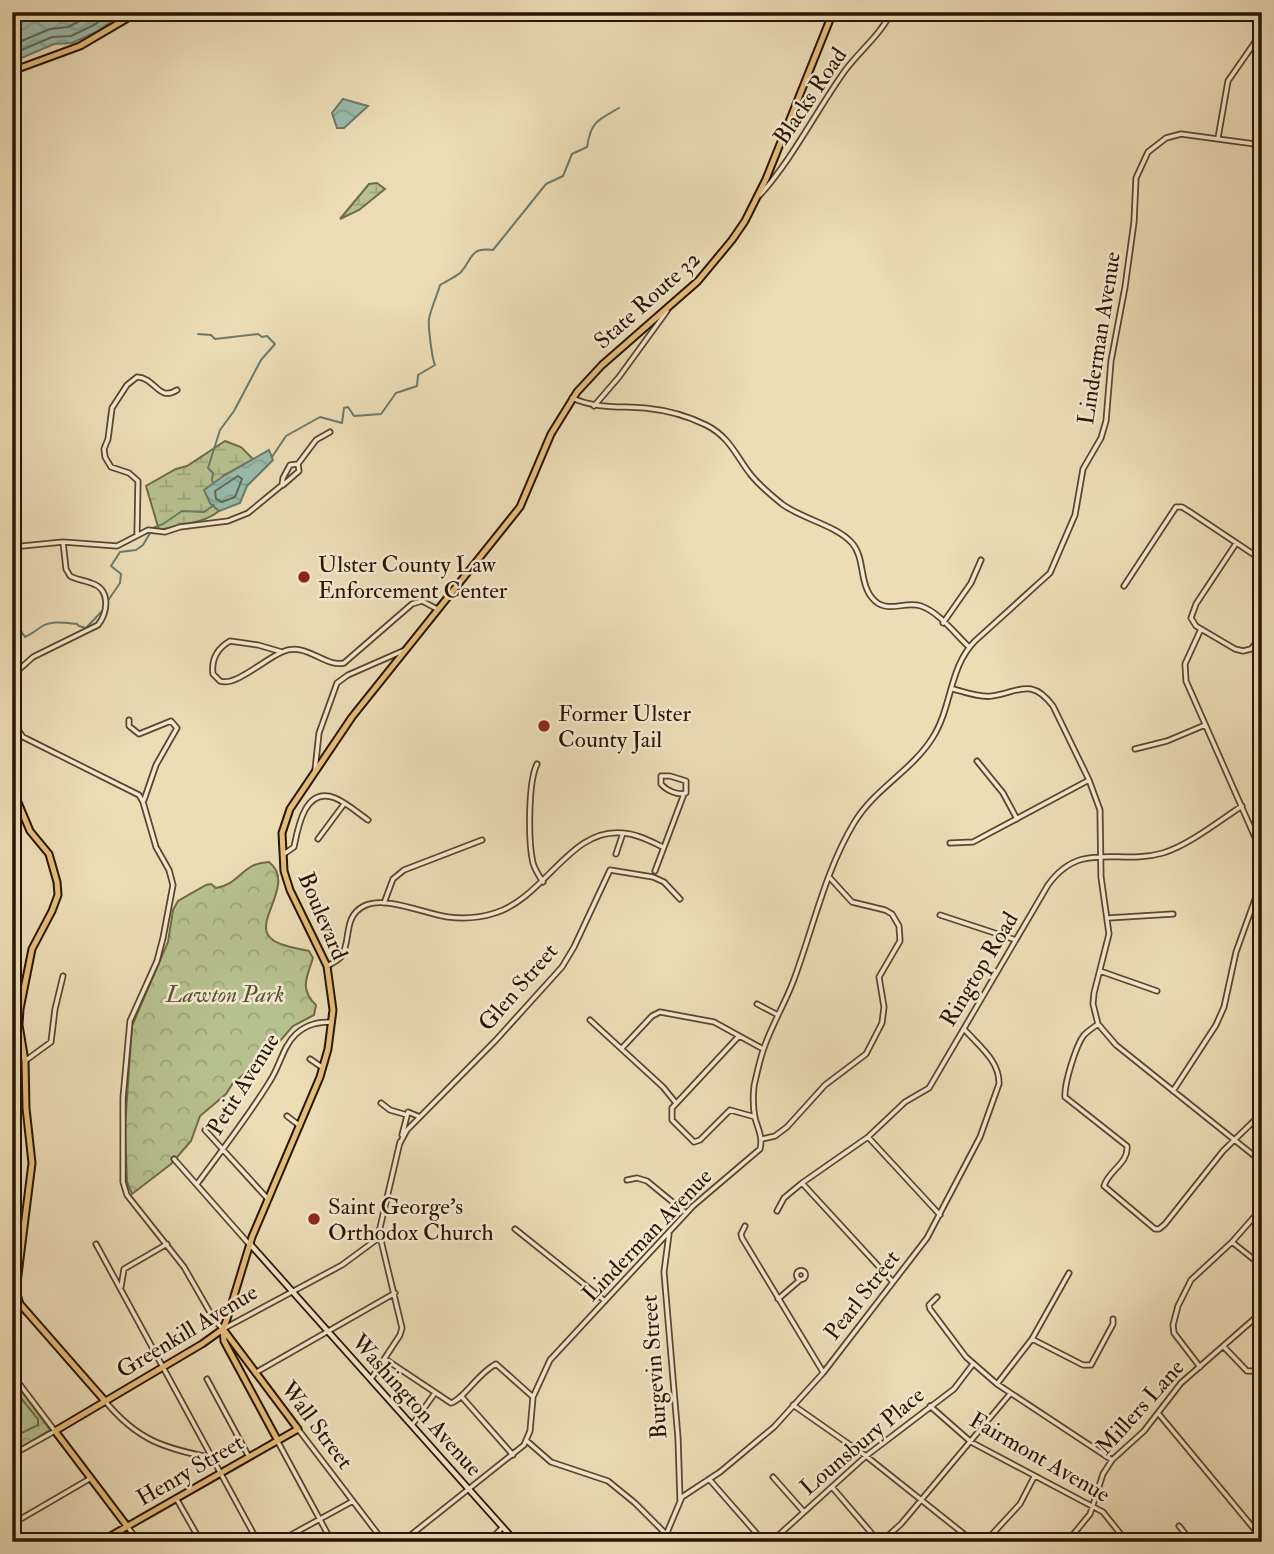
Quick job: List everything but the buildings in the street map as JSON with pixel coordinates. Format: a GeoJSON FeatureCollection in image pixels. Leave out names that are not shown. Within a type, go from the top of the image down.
{"type":"FeatureCollection","features":[{"type":"Feature","properties":{"kind":"main road"},"geometry":{"type":"LineString","coordinates":[[12,71],[79,46],[138,12]]}},
{"type":"Feature","properties":{"kind":"main road","name":"State Route 32"},"geometry":{"type":"LineString","coordinates":[[543,455],[562,413],[572,398],[602,365],[714,264],[745,221],[757,198],[832,12]]}},
{"type":"Feature","properties":{"kind":"main road","name":"Boulevard"},"geometry":{"type":"LineString","coordinates":[[223,1329],[250,1244],[323,1068],[332,1022],[332,991],[327,966],[290,890],[282,855],[282,833],[290,809],[352,717],[520,507],[543,455]]}},
{"type":"Feature","properties":{"kind":"main road"},"geometry":{"type":"LineString","coordinates":[[12,788],[30,831],[49,854],[57,882],[56,903],[35,939],[26,967],[19,1025],[25,1061],[32,1175],[16,1291],[20,1304],[105,1401]]}},
{"type":"Feature","properties":{"kind":"main road","name":"Washington Avenue"},"geometry":{"type":"LineString","coordinates":[[250,1244],[516,1542]]}},
{"type":"Feature","properties":{"kind":"main road"},"geometry":{"type":"LineString","coordinates":[[223,1329],[224,1341],[278,1441]]}},
{"type":"Feature","properties":{"kind":"main road","name":"Greenkill Avenue"},"geometry":{"type":"LineString","coordinates":[[55,1431],[216,1336],[223,1329]]}},
{"type":"Feature","properties":{"kind":"main road","name":"Wall Street"},"geometry":{"type":"LineString","coordinates":[[223,1329],[298,1429]]}},
{"type":"Feature","properties":{"kind":"main road","name":"Henry Street"},"geometry":{"type":"LineString","coordinates":[[100,1542],[298,1429]]}},
{"type":"Feature","properties":{"kind":"main road"},"geometry":{"type":"LineString","coordinates":[[55,1431],[127,1526]]}},
{"type":"Feature","properties":{"kind":"street","name":"Blacks Road"},"geometry":{"type":"LineString","coordinates":[[757,198],[776,178],[843,74],[882,29],[891,12]]}},
{"type":"Feature","properties":{"kind":"street"},"geometry":{"type":"LineString","coordinates":[[1218,138],[1228,81],[1262,32]]}},
{"type":"Feature","properties":{"kind":"street","name":"Linderman Avenue"},"geometry":{"type":"LineString","coordinates":[[527,1441],[533,1397],[550,1360],[686,1213],[760,1149],[762,1139],[755,1117],[754,1089],[763,1049],[794,980],[849,832],[863,808],[878,792],[914,764],[929,744],[945,715],[960,662],[967,649],[1050,573],[1075,515],[1083,469],[1101,438],[1106,421],[1111,361],[1125,287],[1134,222],[1136,178],[1140,167],[1152,148],[1166,138],[1181,134],[1262,145]]}},
{"type":"Feature","properties":{"kind":"street"},"geometry":{"type":"LineString","coordinates":[[594,407],[670,306]]}},
{"type":"Feature","properties":{"kind":"street"},"geometry":{"type":"LineString","coordinates":[[137,534],[138,481],[129,473],[111,467],[104,453],[112,408],[127,385],[137,377],[147,379],[164,394],[168,395],[177,390]]}},
{"type":"Feature","properties":{"kind":"street"},"geometry":{"type":"LineString","coordinates":[[572,398],[594,407],[653,410],[696,421],[718,432],[733,446],[752,476],[781,503],[851,541],[858,554],[867,590],[876,602],[886,607],[910,604],[922,606],[943,622],[967,649]]}},
{"type":"Feature","properties":{"kind":"street"},"geometry":{"type":"LineString","coordinates":[[12,547],[63,542],[117,546],[148,530],[165,532],[180,527],[236,519],[285,485],[299,471],[298,464],[316,440],[330,432]]}},
{"type":"Feature","properties":{"kind":"street"},"geometry":{"type":"LineString","coordinates":[[282,485],[290,465],[298,464]]}},
{"type":"Feature","properties":{"kind":"street"},"geometry":{"type":"LineString","coordinates":[[1124,586],[1172,510],[1182,507],[1262,560]]}},
{"type":"Feature","properties":{"kind":"street"},"geometry":{"type":"LineString","coordinates":[[12,676],[33,657],[99,625],[103,619],[106,606],[104,594],[98,586],[74,579],[68,574],[63,542]]}},
{"type":"Feature","properties":{"kind":"street"},"geometry":{"type":"LineString","coordinates":[[1236,544],[1191,614],[1193,623],[1235,649],[1243,651],[1251,649],[1262,635]]}},
{"type":"Feature","properties":{"kind":"street"},"geometry":{"type":"LineString","coordinates":[[943,622],[971,583],[981,560]]}},
{"type":"Feature","properties":{"kind":"street"},"geometry":{"type":"LineString","coordinates":[[282,652],[229,683],[220,681],[213,674],[215,656],[230,641],[282,652],[312,652],[333,664],[344,663],[412,604],[427,602],[439,611]]}},
{"type":"Feature","properties":{"kind":"street"},"geometry":{"type":"LineString","coordinates":[[1201,629],[1186,659],[1186,681],[1262,853]]}},
{"type":"Feature","properties":{"kind":"street"},"geometry":{"type":"LineString","coordinates":[[315,770],[319,733],[337,683],[348,675],[407,649]]}},
{"type":"Feature","properties":{"kind":"street"},"geometry":{"type":"LineString","coordinates":[[952,689],[989,697],[1023,688],[1043,694],[1053,706],[1097,798],[1102,819],[1102,893],[1108,918],[1108,945],[1093,999],[1098,1024],[1116,1045],[1262,1162]]}},
{"type":"Feature","properties":{"kind":"street"},"geometry":{"type":"LineString","coordinates":[[12,698],[16,727],[23,737],[89,769],[111,783],[135,792],[143,802],[156,847],[172,878],[172,893],[157,961],[130,1021],[123,1098],[122,1170],[127,1195],[184,1267],[215,1321],[223,1329]]}},
{"type":"Feature","properties":{"kind":"street"},"geometry":{"type":"LineString","coordinates":[[129,720],[128,726],[140,734],[171,721],[177,728],[156,765],[143,802]]}},
{"type":"Feature","properties":{"kind":"street"},"geometry":{"type":"LineString","coordinates":[[1135,749],[1180,737],[1205,725]]}},
{"type":"Feature","properties":{"kind":"street"},"geometry":{"type":"LineString","coordinates":[[977,761],[1003,793],[1017,819]]}},
{"type":"Feature","properties":{"kind":"street"},"geometry":{"type":"LineString","coordinates":[[537,764],[531,782],[532,858],[543,882]]}},
{"type":"Feature","properties":{"kind":"street"},"geometry":{"type":"LineString","coordinates":[[655,871],[687,789],[686,781],[661,776],[663,787],[684,794]]}},
{"type":"Feature","properties":{"kind":"street"},"geometry":{"type":"LineString","coordinates":[[950,844],[973,842],[1089,780]]}},
{"type":"Feature","properties":{"kind":"street"},"geometry":{"type":"LineString","coordinates":[[282,855],[294,847],[298,824],[310,803],[320,797],[327,796],[344,804],[368,821]]}},
{"type":"Feature","properties":{"kind":"street"},"geometry":{"type":"LineString","coordinates":[[318,839],[344,804]]}},
{"type":"Feature","properties":{"kind":"street","name":"Ringtop Road"},"geometry":{"type":"LineString","coordinates":[[777,1211],[784,1198],[802,1183],[868,1137],[905,1102],[929,1088],[1048,885],[1058,873],[1074,861],[1085,857],[1164,853],[1242,806]]}},
{"type":"Feature","properties":{"kind":"street"},"geometry":{"type":"LineString","coordinates":[[616,853],[623,833]]}},
{"type":"Feature","properties":{"kind":"street"},"geometry":{"type":"LineString","coordinates":[[327,966],[342,954],[348,927],[356,911],[369,904],[384,903],[440,915],[470,918],[505,909],[524,898],[578,846],[604,834],[623,833],[663,847]]}},
{"type":"Feature","properties":{"kind":"street"},"geometry":{"type":"LineString","coordinates":[[384,903],[393,879],[404,870],[482,840]]}},
{"type":"Feature","properties":{"kind":"street","name":"Glen Street"},"geometry":{"type":"LineString","coordinates":[[400,1143],[407,1130],[496,1040],[562,967],[610,870],[653,877],[664,882],[680,899]]}},
{"type":"Feature","properties":{"kind":"street"},"geometry":{"type":"LineString","coordinates":[[762,1139],[775,1136],[787,1127],[825,1085],[866,1054],[882,1023],[884,1007],[879,977],[900,941],[899,926],[892,914],[885,910],[852,902],[830,878]]}},
{"type":"Feature","properties":{"kind":"street"},"geometry":{"type":"LineString","coordinates":[[1173,1091],[1206,1043],[1220,1016],[1236,952],[1262,880]]}},
{"type":"Feature","properties":{"kind":"street"},"geometry":{"type":"LineString","coordinates":[[1108,918],[1173,914]]}},
{"type":"Feature","properties":{"kind":"street"},"geometry":{"type":"LineString","coordinates":[[940,915],[1017,940]]}},
{"type":"Feature","properties":{"kind":"street"},"geometry":{"type":"LineString","coordinates":[[1100,971],[1157,991]]}},
{"type":"Feature","properties":{"kind":"street"},"geometry":{"type":"LineString","coordinates":[[25,1061],[51,1042],[55,1009],[64,976]]}},
{"type":"Feature","properties":{"kind":"street"},"geometry":{"type":"LineString","coordinates":[[757,1004],[778,1015]]}},
{"type":"Feature","properties":{"kind":"street"},"geometry":{"type":"LineString","coordinates":[[622,1048],[657,1012],[714,1022],[763,1049]]}},
{"type":"Feature","properties":{"kind":"street"},"geometry":{"type":"LineString","coordinates":[[590,1020],[663,1087],[676,1103]]}},
{"type":"Feature","properties":{"kind":"street","name":"Petit Avenue"},"geometry":{"type":"LineString","coordinates":[[197,1184],[270,1081],[294,1035],[303,1027],[332,1022]]}},
{"type":"Feature","properties":{"kind":"street"},"geometry":{"type":"LineString","coordinates":[[1098,1024],[1082,1037],[1065,1086],[1065,1097],[1128,1146],[1127,1154],[1104,1186],[1156,1230],[1165,1224],[1234,1140],[1262,1112]]}},
{"type":"Feature","properties":{"kind":"street","name":"Pearl Street"},"geometry":{"type":"LineString","coordinates":[[680,1500],[765,1436],[823,1373],[927,1238],[980,1137],[999,1084],[1000,1076],[995,1064],[964,1029]]}},
{"type":"Feature","properties":{"kind":"street"},"geometry":{"type":"LineString","coordinates":[[739,1036],[672,1108],[672,1120],[694,1142],[730,1110],[755,1117]]}},
{"type":"Feature","properties":{"kind":"street"},"geometry":{"type":"LineString","coordinates":[[310,1059],[323,1068]]}},
{"type":"Feature","properties":{"kind":"street"},"geometry":{"type":"LineString","coordinates":[[381,1103],[390,1110],[419,1117]]}},
{"type":"Feature","properties":{"kind":"street"},"geometry":{"type":"LineString","coordinates":[[370,1379],[385,1359],[401,1328],[380,1237],[380,1223],[408,1113]]}},
{"type":"Feature","properties":{"kind":"street"},"geometry":{"type":"LineString","coordinates":[[287,1116],[300,1126]]}},
{"type":"Feature","properties":{"kind":"street"},"geometry":{"type":"LineString","coordinates":[[205,1130],[268,1199]]}},
{"type":"Feature","properties":{"kind":"street"},"geometry":{"type":"LineString","coordinates":[[868,1137],[940,1215]]}},
{"type":"Feature","properties":{"kind":"street"},"geometry":{"type":"LineString","coordinates":[[174,1159],[250,1244]]}},
{"type":"Feature","properties":{"kind":"street"},"geometry":{"type":"LineString","coordinates":[[627,1180],[637,1178],[647,1181],[686,1213]]}},
{"type":"Feature","properties":{"kind":"street"},"geometry":{"type":"LineString","coordinates":[[802,1183],[893,1282]]}},
{"type":"Feature","properties":{"kind":"street"},"geometry":{"type":"LineString","coordinates":[[1200,1367],[1177,1339],[1173,1330],[1174,1318],[1191,1280],[1232,1242],[1262,1208]]}},
{"type":"Feature","properties":{"kind":"street"},"geometry":{"type":"LineString","coordinates":[[746,1226],[741,1234],[743,1238],[823,1373]]}},
{"type":"Feature","properties":{"kind":"street"},"geometry":{"type":"LineString","coordinates":[[515,1229],[605,1301]]}},
{"type":"Feature","properties":{"kind":"street","name":"Burgevin Street"},"geometry":{"type":"LineString","coordinates":[[669,1232],[664,1272],[678,1438],[680,1500]]}},
{"type":"Feature","properties":{"kind":"street","name":"Greenkill Avenue"},"geometry":{"type":"LineString","coordinates":[[223,1329],[342,1265],[380,1237]]}},
{"type":"Feature","properties":{"kind":"street"},"geometry":{"type":"LineString","coordinates":[[1232,1242],[1262,1266]]}},
{"type":"Feature","properties":{"kind":"street"},"geometry":{"type":"LineString","coordinates":[[96,1244],[258,1542]]}},
{"type":"Feature","properties":{"kind":"street"},"geometry":{"type":"LineString","coordinates":[[121,1288],[124,1269],[167,1244]]}},
{"type":"Feature","properties":{"kind":"street"},"geometry":{"type":"LineString","coordinates":[[997,1384],[1032,1339],[1069,1273]]}},
{"type":"Feature","properties":{"kind":"street"},"geometry":{"type":"LineString","coordinates":[[778,1299],[800,1280]]}},
{"type":"Feature","properties":{"kind":"street"},"geometry":{"type":"LineString","coordinates":[[255,1373],[395,1293]]}},
{"type":"Feature","properties":{"kind":"street"},"geometry":{"type":"LineString","coordinates":[[937,1297],[929,1305],[930,1308],[973,1364],[1010,1394],[1112,1460]]}},
{"type":"Feature","properties":{"kind":"street","name":"Millers Lane"},"geometry":{"type":"LineString","coordinates":[[1067,1542],[1093,1508],[1103,1474],[1112,1460],[1135,1440],[1181,1383],[1262,1312]]}},
{"type":"Feature","properties":{"kind":"street"},"geometry":{"type":"LineString","coordinates":[[1032,1339],[1083,1365],[1091,1365],[1113,1324],[1112,1319]]}},
{"type":"Feature","properties":{"kind":"street"},"geometry":{"type":"LineString","coordinates":[[1224,1347],[1247,1371],[1256,1371],[1262,1367]]}},
{"type":"Feature","properties":{"kind":"street"},"geometry":{"type":"LineString","coordinates":[[385,1359],[451,1403],[455,1403],[486,1370],[496,1364],[533,1397]]}},
{"type":"Feature","properties":{"kind":"street","name":"Lounsbury Place"},"geometry":{"type":"LineString","coordinates":[[771,1542],[866,1456],[954,1389],[973,1364]]}},
{"type":"Feature","properties":{"kind":"street"},"geometry":{"type":"LineString","coordinates":[[12,1374],[55,1431]]}},
{"type":"Feature","properties":{"kind":"street"},"geometry":{"type":"LineString","coordinates":[[207,1379],[248,1457]]}},
{"type":"Feature","properties":{"kind":"street"},"geometry":{"type":"LineString","coordinates":[[411,1425],[435,1393]]}},
{"type":"Feature","properties":{"kind":"street"},"geometry":{"type":"LineString","coordinates":[[832,1487],[880,1542],[922,1500],[1010,1394]]}},
{"type":"Feature","properties":{"kind":"street"},"geometry":{"type":"LineString","coordinates":[[461,1396],[513,1454]]}},
{"type":"Feature","properties":{"kind":"street"},"geometry":{"type":"LineString","coordinates":[[105,1401],[141,1436],[166,1446],[213,1458]]}},
{"type":"Feature","properties":{"kind":"street"},"geometry":{"type":"LineString","coordinates":[[793,1405],[866,1456],[974,1542]]}},
{"type":"Feature","properties":{"kind":"street","name":"Fairmont Avenue"},"geometry":{"type":"LineString","coordinates":[[930,1406],[971,1442],[1107,1515],[1127,1542]]}},
{"type":"Feature","properties":{"kind":"street"},"geometry":{"type":"LineString","coordinates":[[1158,1413],[1255,1530],[1261,1542]]}},
{"type":"Feature","properties":{"kind":"street","name":"Wall Street"},"geometry":{"type":"LineString","coordinates":[[298,1429],[384,1542]]}},
{"type":"Feature","properties":{"kind":"street","name":"Greenkill Avenue"},"geometry":{"type":"LineString","coordinates":[[12,1455],[55,1431]]}},
{"type":"Feature","properties":{"kind":"street"},"geometry":{"type":"LineString","coordinates":[[278,1441],[332,1542]]}},
{"type":"Feature","properties":{"kind":"street"},"geometry":{"type":"LineString","coordinates":[[402,1542],[527,1441],[551,1462],[608,1481],[674,1542]]}},
{"type":"Feature","properties":{"kind":"street"},"geometry":{"type":"LineString","coordinates":[[773,1477],[804,1512]]}},
{"type":"Feature","properties":{"kind":"street"},"geometry":{"type":"LineString","coordinates":[[985,1542],[1020,1504],[1034,1477]]}},
{"type":"Feature","properties":{"kind":"street"},"geometry":{"type":"LineString","coordinates":[[23,1542],[12,1525],[91,1478]]}},
{"type":"Feature","properties":{"kind":"street"},"geometry":{"type":"LineString","coordinates":[[709,1479],[764,1542]]}},
{"type":"Feature","properties":{"kind":"street"},"geometry":{"type":"LineString","coordinates":[[176,1498],[201,1542]]}},
{"type":"Feature","properties":{"kind":"street"},"geometry":{"type":"LineString","coordinates":[[663,1542],[680,1500]]}},
{"type":"Feature","properties":{"kind":"street"},"geometry":{"type":"LineString","coordinates":[[278,1542],[353,1501]]}},
{"type":"Feature","properties":{"kind":"street"},"geometry":{"type":"LineString","coordinates":[[127,1526],[139,1542]]}},
{"type":"Feature","properties":{"kind":"street"},"geometry":{"type":"LineString","coordinates":[[1179,1526],[1192,1542]]}},
{"type":"Feature","properties":{"kind":"street"},"geometry":{"type":"LineString","coordinates":[[488,1542],[503,1527]]}},
{"type":"Feature","properties":{"kind":"green space"},"geometry":{"type":"Polygon","coordinates":[[[377,183],[385,189],[359,210],[340,219],[369,184],[377,183]]]}},
{"type":"Feature","properties":{"kind":"green space"},"geometry":{"type":"Polygon","coordinates":[[[225,441],[241,447],[253,459],[223,476],[210,503],[219,511],[199,521],[159,530],[146,486],[176,469],[187,466],[225,441]]]}},
{"type":"Feature","properties":{"kind":"green space","name":"Lawton Park"},"geometry":{"type":"Polygon","coordinates":[[[269,862],[276,870],[278,879],[267,919],[268,935],[281,944],[309,951],[313,958],[306,988],[316,1005],[314,1015],[293,1026],[266,1057],[233,1083],[226,1094],[200,1116],[191,1141],[171,1164],[132,1194],[127,1182],[125,1127],[132,1026],[168,942],[173,910],[178,901],[206,885],[211,884],[216,888],[224,886],[252,866],[269,862]]]}},
{"type":"Feature","properties":{"kind":"green space"},"geometry":{"type":"Polygon","coordinates":[[[12,1378],[50,1430],[15,1451],[12,1445],[12,1378]]]}},
{"type":"Feature","properties":{"kind":"green space"},"geometry":{"type":"Polygon","coordinates":[[[20,1397],[38,1419],[38,1425],[12,1438],[12,1402],[20,1397]]]}},
{"type":"Feature","properties":{"kind":"water"},"geometry":{"type":"Polygon","coordinates":[[[12,12],[124,12],[98,31],[72,43],[54,44],[12,62],[12,12]]]}},
{"type":"Feature","properties":{"kind":"water"},"geometry":{"type":"Polygon","coordinates":[[[343,99],[368,106],[344,128],[337,128],[332,113],[343,99]]]}},
{"type":"Feature","properties":{"kind":"water"},"geometry":{"type":"Polygon","coordinates":[[[269,450],[273,460],[247,486],[240,503],[219,511],[210,503],[204,490],[269,450]]]}},
{"type":"Feature","properties":{"kind":"waterway"},"geometry":{"type":"LineString","coordinates":[[272,457],[286,436],[320,417],[342,423],[344,408],[348,407],[354,416],[381,414],[396,393],[417,386],[418,375],[435,365],[429,319],[440,285],[461,272],[475,252],[493,250],[546,184],[563,176],[572,154],[587,147],[593,126],[619,108]]}},
{"type":"Feature","properties":{"kind":"waterway"},"geometry":{"type":"LineString","coordinates":[[198,334],[211,335],[215,339],[258,334],[267,336],[275,344],[261,360],[234,411],[220,430],[208,468],[213,473],[213,483]]}},
{"type":"Feature","properties":{"kind":"waterway"},"geometry":{"type":"LineString","coordinates":[[107,602],[120,583],[121,574],[111,566],[120,552],[136,550],[143,545],[153,528],[182,511],[204,512],[214,505]]}},
{"type":"Feature","properties":{"kind":"waterway"},"geometry":{"type":"LineString","coordinates":[[12,630],[19,628],[25,637],[45,625],[54,623],[77,624],[86,628],[103,610]]}},
{"type":"Feature","properties":{"kind":"waterway"},"geometry":{"type":"LineString","coordinates":[[12,667],[20,675]]}},
{"type":"Feature","properties":{"kind":"place","name":"Ulster County Law Enforcement Center"},"geometry":{"type":"Point","coordinates":[304,577]}},
{"type":"Feature","properties":{"kind":"place","name":"Former Ulster County Jail"},"geometry":{"type":"Point","coordinates":[544,726]}},
{"type":"Feature","properties":{"kind":"place","name":"Saint George's Orthodox Church"},"geometry":{"type":"Point","coordinates":[314,1219]}}]}
